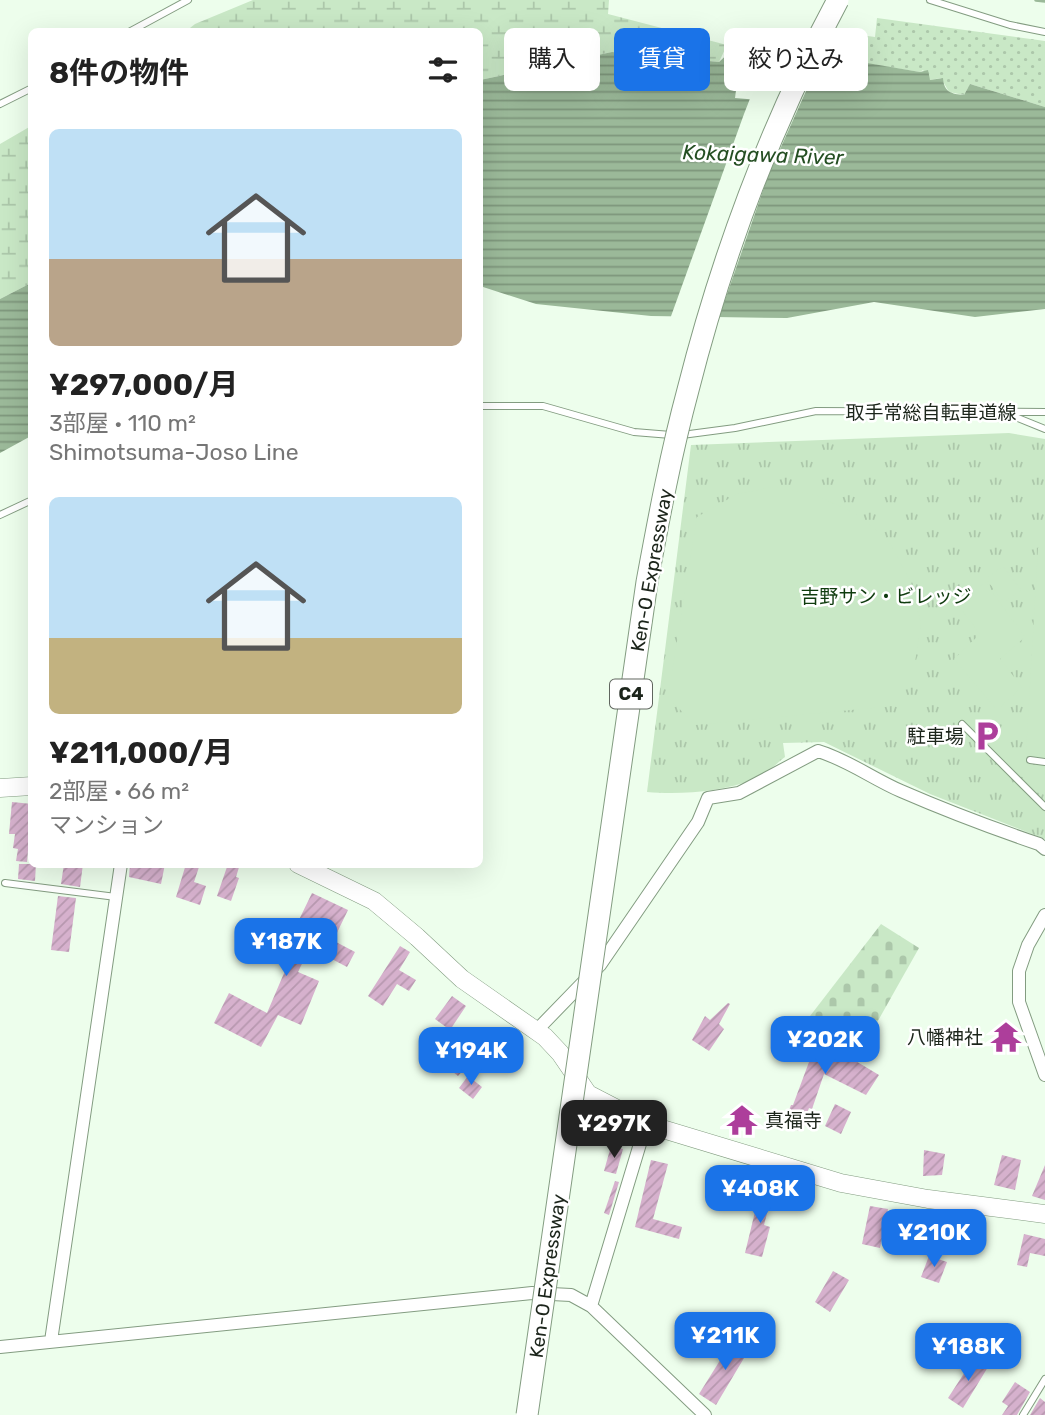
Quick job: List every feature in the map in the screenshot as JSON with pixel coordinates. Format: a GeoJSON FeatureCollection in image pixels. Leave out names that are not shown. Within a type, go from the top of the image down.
{"type":"FeatureCollection","features":[{"type":"Feature","properties":{"kind":"highway","name":"Ken-O Expressway"},"geometry":{"type":"LineString","coordinates":[[527,1415],[647,582],[666,483],[688,390],[715,296],[747,201],[787,106],[838,0]]}},
{"type":"Feature","properties":{"kind":"main road"},"geometry":{"type":"LineString","coordinates":[[0,788],[28,786]]}},
{"type":"Feature","properties":{"kind":"main road"},"geometry":{"type":"LineString","coordinates":[[306,868],[374,901],[462,979],[537,1030],[560,1053],[588,1094],[646,1124],[841,1182],[928,1199],[1045,1214]]}},
{"type":"Feature","properties":{"kind":"street"},"geometry":{"type":"LineString","coordinates":[[537,1030],[600,965],[698,822],[708,798],[739,793],[818,751],[835,756],[898,790],[973,821],[1039,844],[1045,849]]}},
{"type":"Feature","properties":{"kind":"street"},"geometry":{"type":"LineString","coordinates":[[51,1341],[120,868]]}},
{"type":"Feature","properties":{"kind":"street"},"geometry":{"type":"LineString","coordinates":[[1045,915],[1028,946],[1019,971],[1019,1002],[1045,1074]]}},
{"type":"Feature","properties":{"kind":"street"},"geometry":{"type":"LineString","coordinates":[[591,1306],[646,1124]]}},
{"type":"Feature","properties":{"kind":"street"},"geometry":{"type":"LineString","coordinates":[[0,1348],[532,1293],[571,1296],[591,1306],[705,1415]]}},
{"type":"Feature","properties":{"kind":"lane"},"geometry":{"type":"LineString","coordinates":[[136,28],[188,0]]}},
{"type":"Feature","properties":{"kind":"lane"},"geometry":{"type":"LineString","coordinates":[[930,0],[1036,31],[1045,31]]}},
{"type":"Feature","properties":{"kind":"lane"},"geometry":{"type":"LineString","coordinates":[[0,104],[28,90]]}},
{"type":"Feature","properties":{"kind":"lane","name":"取手常総自転車道線"},"geometry":{"type":"LineString","coordinates":[[483,407],[543,406],[634,432],[662,436],[722,430],[816,411],[1045,412]]}},
{"type":"Feature","properties":{"kind":"lane"},"geometry":{"type":"LineString","coordinates":[[1002,412],[1045,429]]}},
{"type":"Feature","properties":{"kind":"lane"},"geometry":{"type":"LineString","coordinates":[[0,515],[28,502]]}},
{"type":"Feature","properties":{"kind":"lane"},"geometry":{"type":"LineString","coordinates":[[961,724],[1045,807]]}},
{"type":"Feature","properties":{"kind":"lane"},"geometry":{"type":"LineString","coordinates":[[1030,760],[1045,762]]}},
{"type":"Feature","properties":{"kind":"lane"},"geometry":{"type":"LineString","coordinates":[[5,883],[116,897]]}},
{"type":"Feature","properties":{"kind":"lane"},"geometry":{"type":"LineString","coordinates":[[951,1245],[960,1202]]}},
{"type":"Feature","properties":{"kind":"lane"},"geometry":{"type":"LineString","coordinates":[[1023,1415],[1045,1379]]}},
{"type":"Feature","properties":{"kind":"green space"},"geometry":{"type":"Polygon","coordinates":[[[253,0],[609,0],[608,14],[662,28],[614,28],[614,52],[600,55],[600,28],[504,28],[504,75],[483,79],[483,28],[190,28],[253,0]]]}},
{"type":"Feature","properties":{"kind":"green space"},"geometry":{"type":"Polygon","coordinates":[[[877,18],[1045,41],[1045,107],[970,84],[964,95],[949,92],[941,78],[930,80],[923,70],[920,72],[868,64],[868,36],[875,37],[877,18]]]}},
{"type":"Feature","properties":{"kind":"green space"},"geometry":{"type":"Polygon","coordinates":[[[710,41],[724,44],[719,62],[710,61],[710,41]]]}},
{"type":"Feature","properties":{"kind":"green space"},"geometry":{"type":"Polygon","coordinates":[[[28,128],[28,285],[0,299],[0,144],[28,128]]]}},
{"type":"Feature","properties":{"kind":"green space","name":"吉野サン・ビレッジ"},"geometry":{"type":"Polygon","coordinates":[[[1009,433],[1045,439],[1045,839],[930,794],[824,742],[783,743],[785,757],[762,775],[729,787],[701,792],[647,792],[691,445],[1009,433]]]}},
{"type":"Feature","properties":{"kind":"green space"},"geometry":{"type":"Polygon","coordinates":[[[773,487],[818,496],[858,515],[888,540],[911,582],[921,624],[915,662],[893,706],[695,725],[668,697],[697,517],[737,494],[773,487]]]}},
{"type":"Feature","properties":{"kind":"green space"},"geometry":{"type":"Polygon","coordinates":[[[1038,548],[1045,548],[1045,754],[1026,753],[1038,548]]]}},
{"type":"Feature","properties":{"kind":"green space"},"geometry":{"type":"Polygon","coordinates":[[[1003,566],[1021,590],[1004,602],[986,579],[1003,566]]]}},
{"type":"Feature","properties":{"kind":"green space"},"geometry":{"type":"Polygon","coordinates":[[[985,582],[1025,637],[1000,659],[1022,687],[997,710],[954,659],[980,634],[958,605],[985,582]]]}},
{"type":"Feature","properties":{"kind":"green space"},"geometry":{"type":"Polygon","coordinates":[[[881,924],[919,948],[857,1058],[800,1029],[881,924]]]}},
{"type":"Feature","properties":{"kind":"water","name":"Kokaigawa River"},"geometry":{"type":"Polygon","coordinates":[[[612,52],[614,91],[710,91],[710,61],[719,62],[724,57],[724,91],[736,91],[735,98],[759,100],[760,91],[868,91],[868,63],[920,72],[928,70],[930,80],[943,78],[945,86],[952,93],[964,95],[970,84],[1045,107],[1045,309],[975,317],[874,302],[787,318],[651,316],[536,304],[483,287],[483,79],[504,75],[504,91],[600,91],[600,55],[612,52]]]}},
{"type":"Feature","properties":{"kind":"water"},"geometry":{"type":"Polygon","coordinates":[[[28,285],[28,438],[0,453],[0,299],[28,285]]]}},
{"type":"Feature","properties":{"kind":"pier"},"geometry":{"type":"Polygon","coordinates":[[[757,91],[806,91],[768,176],[718,320],[670,319],[744,114],[751,96],[756,96],[757,91]]]}},
{"type":"Feature","properties":{"kind":"building"},"geometry":{"type":"Polygon","coordinates":[[[12,802],[28,804],[27,862],[16,861],[18,849],[13,848],[15,834],[9,834],[12,802]]]}},
{"type":"Feature","properties":{"kind":"building"},"geometry":{"type":"Polygon","coordinates":[[[19,864],[36,868],[35,881],[18,879],[19,864]]]}},
{"type":"Feature","properties":{"kind":"building"},"geometry":{"type":"Polygon","coordinates":[[[63,868],[82,868],[80,887],[61,884],[63,868]]]}},
{"type":"Feature","properties":{"kind":"building"},"geometry":{"type":"Polygon","coordinates":[[[130,868],[164,868],[161,884],[129,877],[130,868]]]}},
{"type":"Feature","properties":{"kind":"building"},"geometry":{"type":"Polygon","coordinates":[[[185,868],[199,868],[194,882],[206,886],[200,905],[176,897],[185,868]]]}},
{"type":"Feature","properties":{"kind":"building"},"geometry":{"type":"Polygon","coordinates":[[[227,868],[239,868],[236,877],[239,878],[231,901],[217,896],[227,868]]]}},
{"type":"Feature","properties":{"kind":"building"},"geometry":{"type":"Polygon","coordinates":[[[312,893],[348,910],[331,945],[315,937],[298,972],[319,981],[301,1025],[278,1015],[261,1047],[214,1023],[229,993],[267,1013],[302,931],[295,928],[312,893]]]}},
{"type":"Feature","properties":{"kind":"building"},"geometry":{"type":"Polygon","coordinates":[[[58,896],[76,898],[69,952],[51,950],[58,896]]]}},
{"type":"Feature","properties":{"kind":"building"},"geometry":{"type":"Polygon","coordinates":[[[336,942],[355,952],[347,967],[328,957],[336,942]]]}},
{"type":"Feature","properties":{"kind":"building"},"geometry":{"type":"Polygon","coordinates":[[[400,946],[410,952],[399,970],[416,980],[409,991],[397,984],[383,1006],[368,996],[400,946]]]}},
{"type":"Feature","properties":{"kind":"building"},"geometry":{"type":"Polygon","coordinates":[[[452,996],[466,1006],[450,1030],[435,1019],[452,996]]]}},
{"type":"Feature","properties":{"kind":"building"},"geometry":{"type":"Polygon","coordinates":[[[730,1004],[719,1024],[724,1029],[709,1051],[692,1040],[705,1016],[710,1020],[730,1004]]]}},
{"type":"Feature","properties":{"kind":"building"},"geometry":{"type":"Polygon","coordinates":[[[481,1028],[493,1037],[458,1076],[448,1068],[481,1028]]]}},
{"type":"Feature","properties":{"kind":"building"},"geometry":{"type":"Polygon","coordinates":[[[803,1034],[829,1045],[879,1075],[866,1095],[824,1074],[812,1109],[809,1108],[800,1131],[783,1126],[809,1062],[793,1054],[803,1034]]]}},
{"type":"Feature","properties":{"kind":"building"},"geometry":{"type":"Polygon","coordinates":[[[468,1076],[482,1087],[473,1099],[459,1088],[468,1076]]]}},
{"type":"Feature","properties":{"kind":"building"},"geometry":{"type":"Polygon","coordinates":[[[835,1104],[851,1112],[841,1134],[825,1126],[835,1104]]]}},
{"type":"Feature","properties":{"kind":"building"},"geometry":{"type":"Polygon","coordinates":[[[611,1146],[623,1149],[616,1174],[604,1171],[611,1146]]]}},
{"type":"Feature","properties":{"kind":"building"},"geometry":{"type":"Polygon","coordinates":[[[924,1150],[945,1154],[942,1175],[923,1176],[924,1150]]]}},
{"type":"Feature","properties":{"kind":"building"},"geometry":{"type":"Polygon","coordinates":[[[1002,1155],[1021,1160],[1015,1190],[994,1185],[1002,1155]]]}},
{"type":"Feature","properties":{"kind":"building"},"geometry":{"type":"Polygon","coordinates":[[[651,1160],[668,1164],[653,1219],[682,1227],[679,1239],[635,1227],[651,1160]]]}},
{"type":"Feature","properties":{"kind":"building"},"geometry":{"type":"Polygon","coordinates":[[[1045,1165],[1045,1200],[1032,1196],[1045,1165]]]}},
{"type":"Feature","properties":{"kind":"building"},"geometry":{"type":"Polygon","coordinates":[[[615,1181],[619,1182],[609,1215],[604,1213],[615,1181]]]}},
{"type":"Feature","properties":{"kind":"building"},"geometry":{"type":"Polygon","coordinates":[[[761,1187],[773,1190],[764,1225],[770,1227],[762,1257],[745,1253],[761,1187]]]}},
{"type":"Feature","properties":{"kind":"building"},"geometry":{"type":"Polygon","coordinates":[[[870,1206],[888,1209],[880,1248],[862,1244],[870,1206]]]}},
{"type":"Feature","properties":{"kind":"building"},"geometry":{"type":"Polygon","coordinates":[[[967,1223],[984,1227],[977,1253],[960,1249],[967,1223]]]}},
{"type":"Feature","properties":{"kind":"building"},"geometry":{"type":"Polygon","coordinates":[[[1024,1234],[1045,1239],[1045,1256],[1030,1253],[1027,1267],[1017,1265],[1024,1234]]]}},
{"type":"Feature","properties":{"kind":"building"},"geometry":{"type":"Polygon","coordinates":[[[929,1256],[947,1262],[939,1283],[921,1277],[929,1256]]]}},
{"type":"Feature","properties":{"kind":"building"},"geometry":{"type":"Polygon","coordinates":[[[833,1271],[849,1280],[830,1312],[815,1302],[833,1271]]]}},
{"type":"Feature","properties":{"kind":"building"},"geometry":{"type":"Polygon","coordinates":[[[734,1338],[750,1348],[716,1405],[699,1394],[734,1338]]]}},
{"type":"Feature","properties":{"kind":"building"},"geometry":{"type":"Polygon","coordinates":[[[974,1358],[988,1367],[963,1408],[948,1398],[974,1358]]]}},
{"type":"Feature","properties":{"kind":"building"},"geometry":{"type":"Polygon","coordinates":[[[1015,1382],[1030,1392],[1017,1415],[1002,1415],[1008,1406],[1002,1402],[1015,1382]]]}},
{"type":"Feature","properties":{"kind":"building"},"geometry":{"type":"Polygon","coordinates":[[[1040,1398],[1045,1402],[1045,1415],[1030,1415],[1040,1398]]]}},
{"type":"Feature","properties":{"kind":"waterway"},"geometry":{"type":"LineString","coordinates":[[1036,0],[1045,1]]}},
{"type":"Feature","properties":{"kind":"place","name":"駐車場"},"geometry":{"type":"Point","coordinates":[987,736]}},
{"type":"Feature","properties":{"kind":"place","name":"八幡神社"},"geometry":{"type":"Point","coordinates":[1006,1037]}},
{"type":"Feature","properties":{"kind":"place","name":"真福寺"},"geometry":{"type":"Point","coordinates":[742,1120]}}]}
